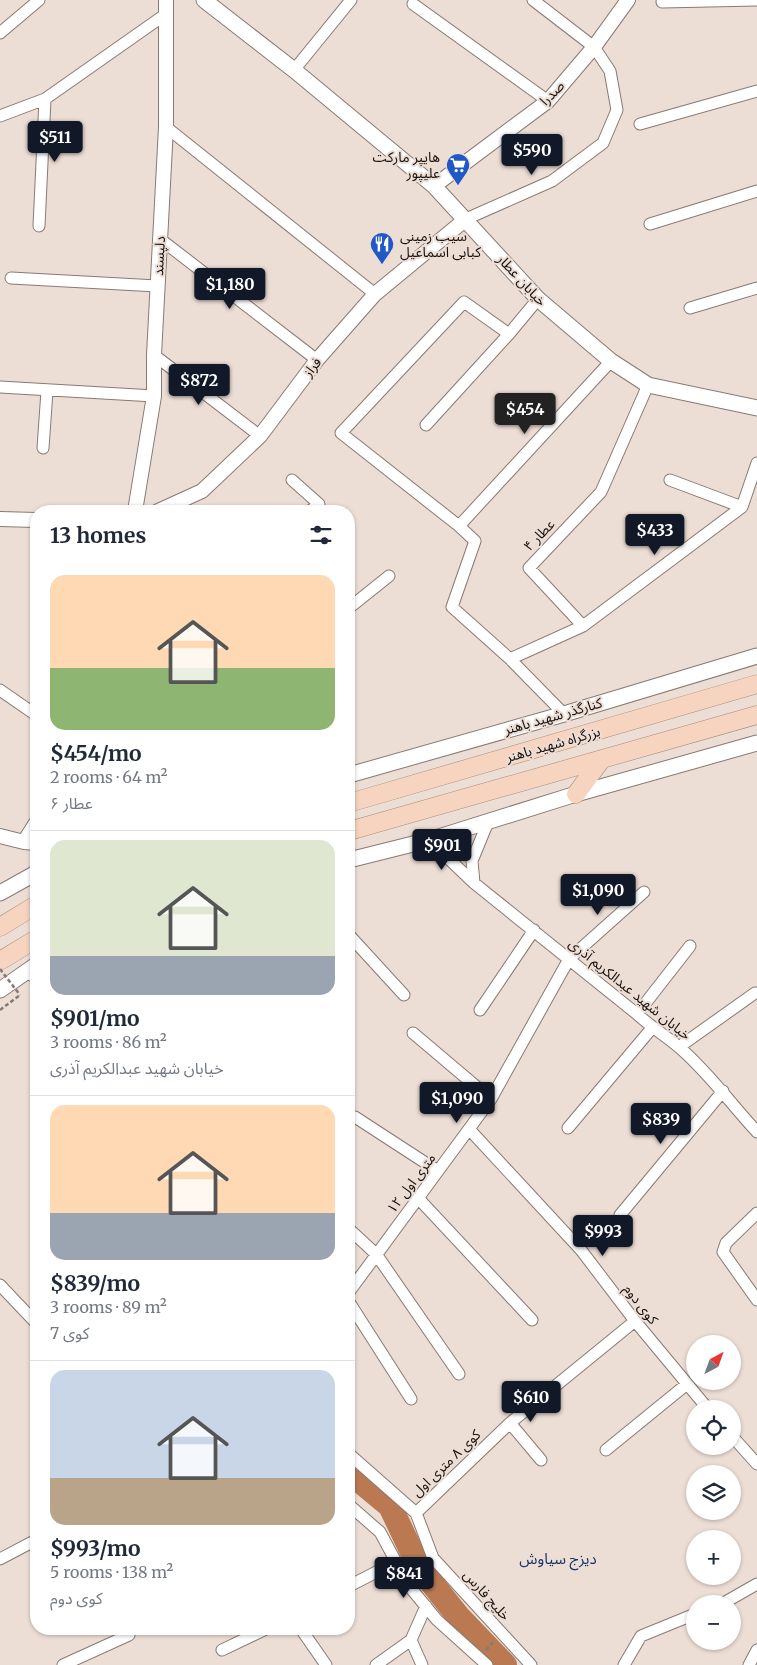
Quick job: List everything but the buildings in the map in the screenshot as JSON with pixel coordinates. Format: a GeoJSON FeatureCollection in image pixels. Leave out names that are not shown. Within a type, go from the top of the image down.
{"type":"FeatureCollection","features":[{"type":"Feature","properties":{"kind":"highway","name":"بزرگراه شهید باهنر"},"geometry":{"type":"LineString","coordinates":[[355,801],[757,684]]}},
{"type":"Feature","properties":{"kind":"highway","name":"بزرگراه شهید باهنر"},"geometry":{"type":"LineString","coordinates":[[355,829],[757,715]]}},
{"type":"Feature","properties":{"kind":"highway"},"geometry":{"type":"LineString","coordinates":[[576,794],[602,760]]}},
{"type":"Feature","properties":{"kind":"highway"},"geometry":{"type":"LineString","coordinates":[[0,927],[30,909]]}},
{"type":"Feature","properties":{"kind":"highway"},"geometry":{"type":"LineString","coordinates":[[0,961],[30,942]]}},
{"type":"Feature","properties":{"kind":"main road","name":"خیابان عطار"},"geometry":{"type":"LineString","coordinates":[[204,0],[294,70],[434,186],[538,299],[611,362],[648,385],[757,408]]}},
{"type":"Feature","properties":{"kind":"main road","name":"کنارگذر شهید باهنر"},"geometry":{"type":"LineString","coordinates":[[355,772],[564,714],[757,656]]}},
{"type":"Feature","properties":{"kind":"main road"},"geometry":{"type":"LineString","coordinates":[[355,858],[428,840],[576,794],[757,743]]}},
{"type":"Feature","properties":{"kind":"main road"},"geometry":{"type":"LineString","coordinates":[[0,892],[30,876]]}},
{"type":"Feature","properties":{"kind":"main road"},"geometry":{"type":"LineString","coordinates":[[0,990],[30,973]]}},
{"type":"Feature","properties":{"kind":"street"},"geometry":{"type":"LineString","coordinates":[[0,33],[39,0]]}},
{"type":"Feature","properties":{"kind":"street","name":"دلپسند"},"geometry":{"type":"LineString","coordinates":[[136,505],[154,396],[157,286],[166,127],[166,0]]}},
{"type":"Feature","properties":{"kind":"street"},"geometry":{"type":"LineString","coordinates":[[294,70],[351,0]]}},
{"type":"Feature","properties":{"kind":"street"},"geometry":{"type":"LineString","coordinates":[[466,219],[552,181],[603,143],[617,110],[610,71],[594,47],[533,0]]}},
{"type":"Feature","properties":{"kind":"street","name":"صدرا"},"geometry":{"type":"LineString","coordinates":[[434,186],[548,101],[594,47],[628,0]]}},
{"type":"Feature","properties":{"kind":"street"},"geometry":{"type":"LineString","coordinates":[[662,2],[757,0]]}},
{"type":"Feature","properties":{"kind":"street"},"geometry":{"type":"LineString","coordinates":[[413,4],[548,101]]}},
{"type":"Feature","properties":{"kind":"street"},"geometry":{"type":"LineString","coordinates":[[0,116],[45,99],[166,14]]}},
{"type":"Feature","properties":{"kind":"street"},"geometry":{"type":"LineString","coordinates":[[640,124],[757,91]]}},
{"type":"Feature","properties":{"kind":"street"},"geometry":{"type":"LineString","coordinates":[[39,226],[45,99]]}},
{"type":"Feature","properties":{"kind":"street"},"geometry":{"type":"LineString","coordinates":[[166,127],[375,294]]}},
{"type":"Feature","properties":{"kind":"street"},"geometry":{"type":"LineString","coordinates":[[650,224],[757,191]]}},
{"type":"Feature","properties":{"kind":"street","name":"فراز"},"geometry":{"type":"LineString","coordinates":[[171,505],[202,491],[260,436],[317,360],[375,294],[466,219]]}},
{"type":"Feature","properties":{"kind":"street"},"geometry":{"type":"LineString","coordinates":[[160,239],[317,360]]}},
{"type":"Feature","properties":{"kind":"street"},"geometry":{"type":"LineString","coordinates":[[11,278],[157,286]]}},
{"type":"Feature","properties":{"kind":"street"},"geometry":{"type":"LineString","coordinates":[[690,308],[757,288]]}},
{"type":"Feature","properties":{"kind":"street"},"geometry":{"type":"LineString","coordinates":[[426,425],[509,334],[538,299]]}},
{"type":"Feature","properties":{"kind":"street"},"geometry":{"type":"LineString","coordinates":[[509,334],[464,302],[342,433],[459,526],[475,541],[452,607],[510,659],[564,714]]}},
{"type":"Feature","properties":{"kind":"street"},"geometry":{"type":"LineString","coordinates":[[154,355],[260,436]]}},
{"type":"Feature","properties":{"kind":"street"},"geometry":{"type":"LineString","coordinates":[[459,526],[611,362]]}},
{"type":"Feature","properties":{"kind":"street","name":"عطار ۴"},"geometry":{"type":"LineString","coordinates":[[583,626],[529,568],[601,492],[648,385]]}},
{"type":"Feature","properties":{"kind":"street"},"geometry":{"type":"LineString","coordinates":[[0,387],[154,396]]}},
{"type":"Feature","properties":{"kind":"street"},"geometry":{"type":"LineString","coordinates":[[43,448],[47,391]]}},
{"type":"Feature","properties":{"kind":"street"},"geometry":{"type":"LineString","coordinates":[[510,659],[583,626],[742,507],[757,463]]}},
{"type":"Feature","properties":{"kind":"street"},"geometry":{"type":"LineString","coordinates":[[292,480],[319,504],[318,505]]}},
{"type":"Feature","properties":{"kind":"street"},"geometry":{"type":"LineString","coordinates":[[670,480],[742,507]]}},
{"type":"Feature","properties":{"kind":"street"},"geometry":{"type":"LineString","coordinates":[[0,519],[30,520]]}},
{"type":"Feature","properties":{"kind":"street"},"geometry":{"type":"LineString","coordinates":[[355,602],[389,576]]}},
{"type":"Feature","properties":{"kind":"street"},"geometry":{"type":"LineString","coordinates":[[0,690],[30,711]]}},
{"type":"Feature","properties":{"kind":"street"},"geometry":{"type":"LineString","coordinates":[[474,883],[472,861],[488,822]]}},
{"type":"Feature","properties":{"kind":"street"},"geometry":{"type":"LineString","coordinates":[[0,836],[30,843]]}},
{"type":"Feature","properties":{"kind":"street","name":"خیابان شهید عبدالکریم آذری"},"geometry":{"type":"LineString","coordinates":[[428,840],[474,883],[638,1014],[652,1028],[679,1047],[723,1091],[757,1132]]}},
{"type":"Feature","properties":{"kind":"street","name":"۱۲ متری اول"},"geometry":{"type":"LineString","coordinates":[[355,1284],[491,1099],[569,959],[644,892]]}},
{"type":"Feature","properties":{"kind":"street"},"geometry":{"type":"LineString","coordinates":[[480,1010],[534,930]]}},
{"type":"Feature","properties":{"kind":"street"},"geometry":{"type":"LineString","coordinates":[[355,942],[404,995]]}},
{"type":"Feature","properties":{"kind":"street"},"geometry":{"type":"LineString","coordinates":[[638,1014],[690,946]]}},
{"type":"Feature","properties":{"kind":"street"},"geometry":{"type":"LineString","coordinates":[[679,1047],[755,993]]}},
{"type":"Feature","properties":{"kind":"street"},"geometry":{"type":"LineString","coordinates":[[568,1128],[652,1028]]}},
{"type":"Feature","properties":{"kind":"street"},"geometry":{"type":"LineString","coordinates":[[413,1033],[491,1099]]}},
{"type":"Feature","properties":{"kind":"street"},"geometry":{"type":"LineString","coordinates":[[620,1216],[723,1091]]}},
{"type":"Feature","properties":{"kind":"street"},"geometry":{"type":"LineString","coordinates":[[747,1120],[757,1113]]}},
{"type":"Feature","properties":{"kind":"street"},"geometry":{"type":"LineString","coordinates":[[355,1117],[438,1171]]}},
{"type":"Feature","properties":{"kind":"street","name":"کوی دوم"},"geometry":{"type":"LineString","coordinates":[[469,1129],[581,1250],[635,1321],[686,1383]]}},
{"type":"Feature","properties":{"kind":"street"},"geometry":{"type":"LineString","coordinates":[[418,1198],[532,1320]]}},
{"type":"Feature","properties":{"kind":"street"},"geometry":{"type":"LineString","coordinates":[[757,1213],[726,1243],[724,1252],[757,1300]]}},
{"type":"Feature","properties":{"kind":"street"},"geometry":{"type":"LineString","coordinates":[[355,1235],[376,1254],[459,1374]]}},
{"type":"Feature","properties":{"kind":"street"},"geometry":{"type":"LineString","coordinates":[[0,1284],[30,1316]]}},
{"type":"Feature","properties":{"kind":"street"},"geometry":{"type":"LineString","coordinates":[[355,1311],[411,1399]]}},
{"type":"Feature","properties":{"kind":"street","name":"کوی ۸ متری اول"},"geometry":{"type":"LineString","coordinates":[[416,1513],[510,1423],[635,1321]]}},
{"type":"Feature","properties":{"kind":"street"},"geometry":{"type":"LineString","coordinates":[[606,1450],[686,1385]]}},
{"type":"Feature","properties":{"kind":"street","name":"کوی دوم"},"geometry":{"type":"LineString","coordinates":[[692,1390],[700,1400]]}},
{"type":"Feature","properties":{"kind":"street"},"geometry":{"type":"LineString","coordinates":[[510,1423],[541,1460]]}},
{"type":"Feature","properties":{"kind":"street"},"geometry":{"type":"LineString","coordinates":[[741,1446],[757,1464]]}},
{"type":"Feature","properties":{"kind":"street","name":"خلیج فارس"},"geometry":{"type":"LineString","coordinates":[[355,1459],[416,1513],[433,1558],[531,1665]]}},
{"type":"Feature","properties":{"kind":"street"},"geometry":{"type":"LineString","coordinates":[[355,1510],[380,1532],[409,1586],[437,1620],[483,1661]]}},
{"type":"Feature","properties":{"kind":"street"},"geometry":{"type":"LineString","coordinates":[[0,1559],[30,1543]]}},
{"type":"Feature","properties":{"kind":"street"},"geometry":{"type":"LineString","coordinates":[[355,1583],[396,1562]]}},
{"type":"Feature","properties":{"kind":"street"},"geometry":{"type":"LineString","coordinates":[[738,1595],[757,1584]]}},
{"type":"Feature","properties":{"kind":"street"},"geometry":{"type":"LineString","coordinates":[[376,1665],[411,1640],[426,1606]]}},
{"type":"Feature","properties":{"kind":"street"},"geometry":{"type":"LineString","coordinates":[[624,1665],[641,1636],[686,1618]]}},
{"type":"Feature","properties":{"kind":"street"},"geometry":{"type":"LineString","coordinates":[[63,1665],[127,1635]]}},
{"type":"Feature","properties":{"kind":"street"},"geometry":{"type":"LineString","coordinates":[[222,1650],[253,1635]]}},
{"type":"Feature","properties":{"kind":"street"},"geometry":{"type":"LineString","coordinates":[[305,1635],[326,1665]]}},
{"type":"Feature","properties":{"kind":"street"},"geometry":{"type":"LineString","coordinates":[[411,1640],[422,1665]]}},
{"type":"Feature","properties":{"kind":"street"},"geometry":{"type":"LineString","coordinates":[[749,1665],[757,1650]]}},
{"type":"Feature","properties":{"kind":"path"},"geometry":{"type":"LineString","coordinates":[[0,968],[20,995],[0,1010]]}},
{"type":"Feature","properties":{"kind":"path"},"geometry":{"type":"LineString","coordinates":[[483,1661],[501,1632]]}},
{"type":"Feature","properties":{"kind":"waterway"},"geometry":{"type":"LineString","coordinates":[[355,1477],[390,1506],[419,1567],[458,1616],[505,1665]]}},
{"type":"Feature","properties":{"kind":"place","name":"هایپر مارکت علیپور"},"geometry":{"type":"Point","coordinates":[458,186]}},
{"type":"Feature","properties":{"kind":"place","name":"سیب زمینی کبابی اسماعیل"},"geometry":{"type":"Point","coordinates":[382,265]}},
{"type":"Feature","properties":{"kind":"district","name":"دیزج سیاوش"},"geometry":{"type":"Point","coordinates":[558,1559]}}]}
